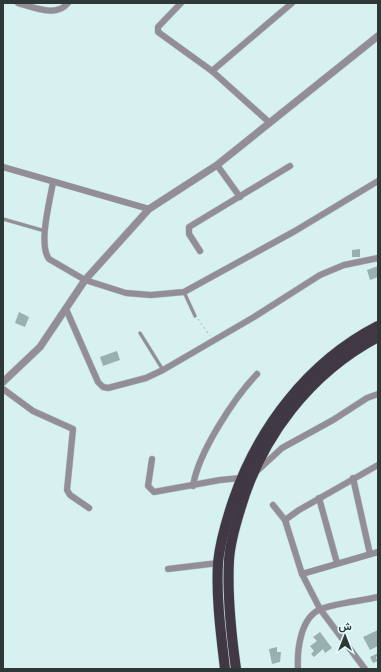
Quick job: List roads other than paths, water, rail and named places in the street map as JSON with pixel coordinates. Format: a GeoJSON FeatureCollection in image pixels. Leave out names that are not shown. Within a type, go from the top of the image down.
{"type":"FeatureCollection","features":[{"type":"Feature","properties":{"kind":"highway"},"geometry":{"type":"LineString","coordinates":[[225,669],[218,601],[218,563],[225,523],[250,456],[288,399],[309,376],[347,344],[378,326]]}},
{"type":"Feature","properties":{"kind":"highway"},"geometry":{"type":"LineString","coordinates":[[236,669],[229,595],[229,559],[234,530],[251,476],[272,437],[298,402],[322,376],[353,352],[378,337]]}},
{"type":"Feature","properties":{"kind":"street"},"geometry":{"type":"LineString","coordinates":[[18,3],[55,11],[64,7],[68,3]]}},
{"type":"Feature","properties":{"kind":"street"},"geometry":{"type":"LineString","coordinates":[[181,3],[158,27],[157,30],[212,71],[270,123]]}},
{"type":"Feature","properties":{"kind":"street"},"geometry":{"type":"LineString","coordinates":[[212,71],[292,3]]}},
{"type":"Feature","properties":{"kind":"street"},"geometry":{"type":"LineString","coordinates":[[3,382],[40,347],[85,280],[149,209],[217,165],[378,36]]}},
{"type":"Feature","properties":{"kind":"street"},"geometry":{"type":"LineString","coordinates":[[217,165],[240,197]]}},
{"type":"Feature","properties":{"kind":"street"},"geometry":{"type":"LineString","coordinates":[[3,166],[52,182],[149,209]]}},
{"type":"Feature","properties":{"kind":"street"},"geometry":{"type":"LineString","coordinates":[[200,251],[189,234],[189,228],[290,166]]}},
{"type":"Feature","properties":{"kind":"street"},"geometry":{"type":"LineString","coordinates":[[52,182],[45,231],[45,254],[49,259],[85,280],[126,293],[142,295],[184,292],[295,231],[378,181]]}},
{"type":"Feature","properties":{"kind":"street"},"geometry":{"type":"LineString","coordinates":[[66,309],[98,382],[103,388],[108,388],[146,378],[163,370],[254,317],[320,275],[344,265],[378,258]]}},
{"type":"Feature","properties":{"kind":"street"},"geometry":{"type":"LineString","coordinates":[[193,486],[198,468],[227,412],[243,388],[256,374]]}},
{"type":"Feature","properties":{"kind":"street"},"geometry":{"type":"LineString","coordinates":[[3,389],[33,411],[73,429],[69,455],[67,490],[70,495],[89,508]]}},
{"type":"Feature","properties":{"kind":"street"},"geometry":{"type":"LineString","coordinates":[[251,476],[282,448],[344,414],[367,398],[378,394]]}},
{"type":"Feature","properties":{"kind":"street"},"geometry":{"type":"LineString","coordinates":[[152,459],[148,481],[150,490],[158,492],[220,480],[241,478]]}},
{"type":"Feature","properties":{"kind":"street"},"geometry":{"type":"LineString","coordinates":[[285,520],[319,498],[378,465]]}},
{"type":"Feature","properties":{"kind":"street"},"geometry":{"type":"LineString","coordinates":[[353,478],[370,554]]}},
{"type":"Feature","properties":{"kind":"street"},"geometry":{"type":"LineString","coordinates":[[319,498],[337,564]]}},
{"type":"Feature","properties":{"kind":"street"},"geometry":{"type":"LineString","coordinates":[[273,505],[285,520],[302,574],[320,609],[365,669]]}},
{"type":"Feature","properties":{"kind":"street"},"geometry":{"type":"LineString","coordinates":[[302,574],[378,552]]}},
{"type":"Feature","properties":{"kind":"street"},"geometry":{"type":"LineString","coordinates":[[168,569],[218,563]]}},
{"type":"Feature","properties":{"kind":"street"},"geometry":{"type":"LineString","coordinates":[[298,669],[299,646],[307,621],[320,609],[378,597]]}},
{"type":"Feature","properties":{"kind":"lane"},"geometry":{"type":"LineString","coordinates":[[3,219],[45,231]]}},
{"type":"Feature","properties":{"kind":"lane"},"geometry":{"type":"LineString","coordinates":[[184,292],[195,316]]}},
{"type":"Feature","properties":{"kind":"lane"},"geometry":{"type":"LineString","coordinates":[[140,333],[163,370]]}}]}
